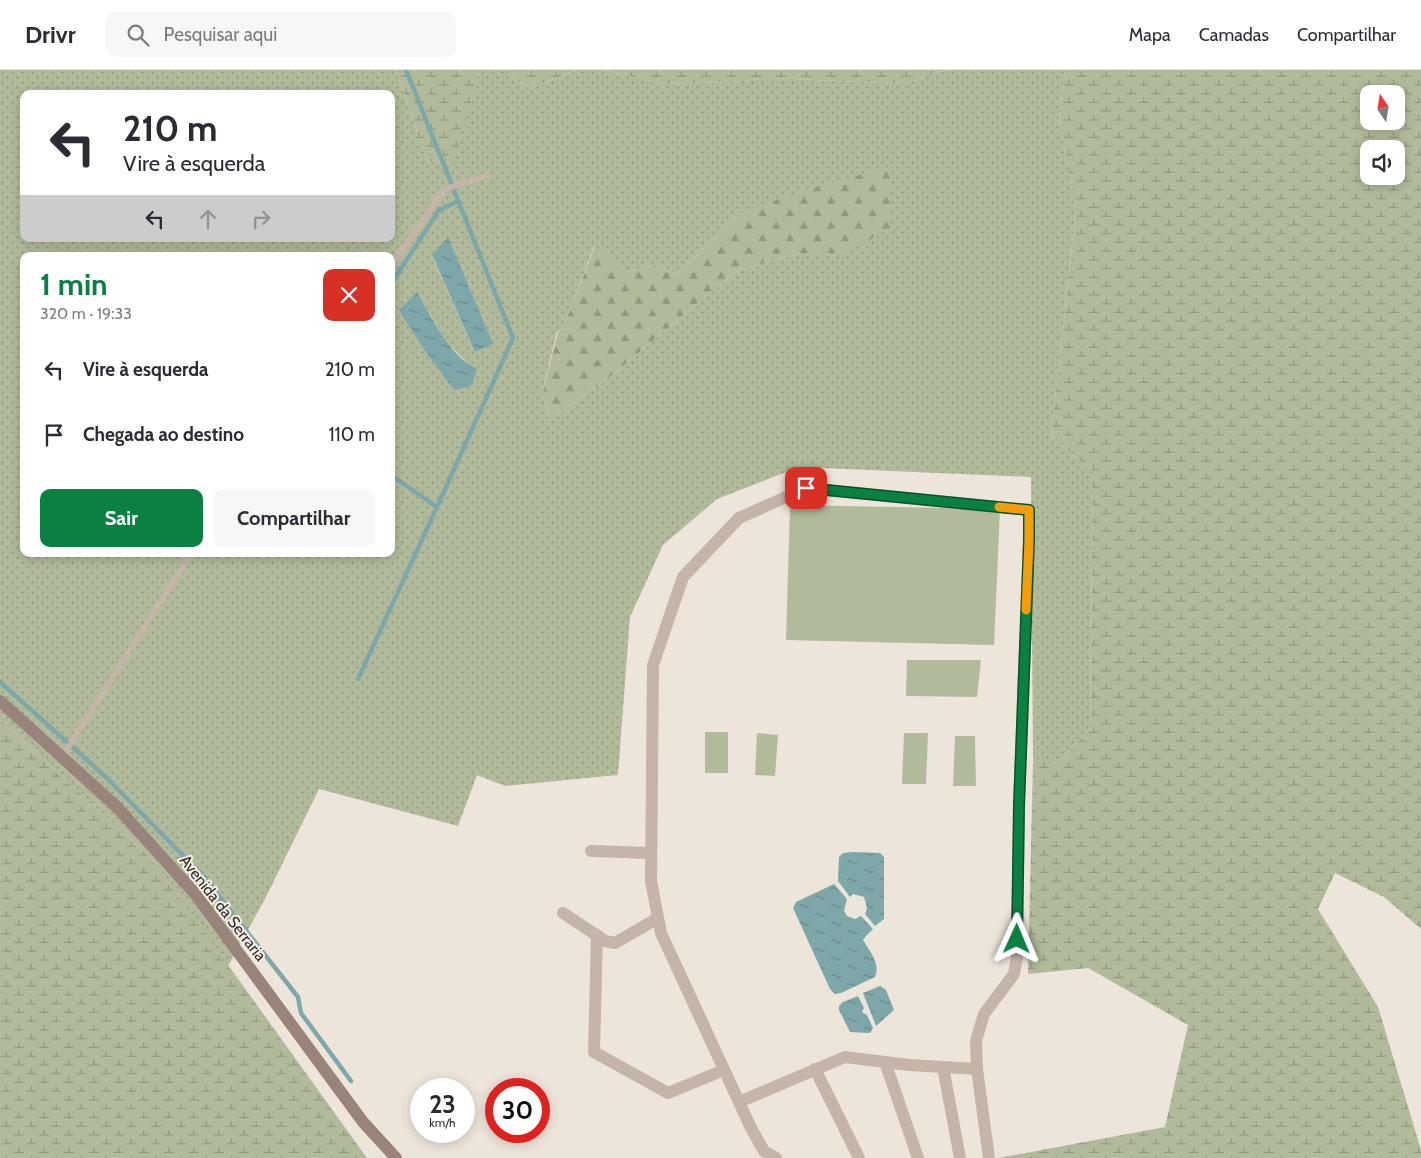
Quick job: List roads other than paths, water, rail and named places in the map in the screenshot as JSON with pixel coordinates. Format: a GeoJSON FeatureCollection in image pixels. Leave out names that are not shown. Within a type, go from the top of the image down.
{"type":"FeatureCollection","features":[{"type":"Feature","properties":{"kind":"main road","name":"Avenida da Serraria"},"geometry":{"type":"LineString","coordinates":[[0,701],[117,807],[196,895],[363,1122],[396,1158]]}},
{"type":"Feature","properties":{"kind":"street"},"geometry":{"type":"LineString","coordinates":[[776,1158],[764,1151],[739,1102],[661,933],[651,881],[653,665],[683,577],[739,518],[806,488],[1029,510],[1019,814],[1017,958],[1014,974],[984,1014],[976,1041],[977,1069],[989,1158]]}},
{"type":"Feature","properties":{"kind":"street"},"geometry":{"type":"LineString","coordinates":[[591,851],[651,852]]}},
{"type":"Feature","properties":{"kind":"street"},"geometry":{"type":"LineString","coordinates":[[563,913],[605,941],[615,943],[658,918]]}},
{"type":"Feature","properties":{"kind":"street"},"geometry":{"type":"LineString","coordinates":[[597,935],[594,1052],[668,1093],[724,1070]]}},
{"type":"Feature","properties":{"kind":"street"},"geometry":{"type":"LineString","coordinates":[[739,1102],[845,1058],[977,1069]]}},
{"type":"Feature","properties":{"kind":"street"},"geometry":{"type":"LineString","coordinates":[[886,1062],[918,1158]]}},
{"type":"Feature","properties":{"kind":"street"},"geometry":{"type":"LineString","coordinates":[[943,1067],[960,1158]]}},
{"type":"Feature","properties":{"kind":"street"},"geometry":{"type":"LineString","coordinates":[[815,1069],[859,1158]]}},
{"type":"Feature","properties":{"kind":"lane"},"geometry":{"type":"LineString","coordinates":[[395,260],[445,189],[486,176]]}},
{"type":"Feature","properties":{"kind":"lane"},"geometry":{"type":"LineString","coordinates":[[62,757],[189,557]]}},
{"type":"Feature","properties":{"kind":"water"},"geometry":{"type":"Polygon","coordinates":[[[448,237],[493,344],[475,352],[432,255],[448,237]]]}},
{"type":"Feature","properties":{"kind":"water"},"geometry":{"type":"Polygon","coordinates":[[[417,292],[450,346],[467,363],[477,369],[471,386],[454,390],[423,348],[399,310],[417,292]]]}},
{"type":"Feature","properties":{"kind":"water"},"geometry":{"type":"Polygon","coordinates":[[[843,853],[880,853],[884,857],[884,919],[875,926],[865,914],[867,908],[864,897],[853,894],[850,897],[838,881],[839,857],[843,853]]]}},
{"type":"Feature","properties":{"kind":"water"},"geometry":{"type":"Polygon","coordinates":[[[834,884],[847,899],[844,911],[847,916],[855,919],[861,916],[873,929],[863,940],[874,958],[877,968],[875,977],[835,994],[830,989],[793,908],[796,902],[834,884]]]}},
{"type":"Feature","properties":{"kind":"water"},"geometry":{"type":"Polygon","coordinates":[[[880,986],[886,990],[894,1010],[876,1026],[863,993],[880,986]]]}},
{"type":"Feature","properties":{"kind":"water"},"geometry":{"type":"Polygon","coordinates":[[[858,996],[864,1008],[862,1012],[867,1015],[873,1028],[870,1033],[850,1032],[839,1010],[839,1006],[843,1002],[858,996]]]}},
{"type":"Feature","properties":{"kind":"waterway"},"geometry":{"type":"LineString","coordinates":[[358,679],[513,338],[406,70]]}},
{"type":"Feature","properties":{"kind":"waterway"},"geometry":{"type":"LineString","coordinates":[[395,278],[439,210],[458,201]]}},
{"type":"Feature","properties":{"kind":"waterway"},"geometry":{"type":"LineString","coordinates":[[395,478],[437,507]]}},
{"type":"Feature","properties":{"kind":"waterway"},"geometry":{"type":"LineString","coordinates":[[0,682],[107,778],[204,877],[298,997],[301,1013],[351,1081]]}}]}
